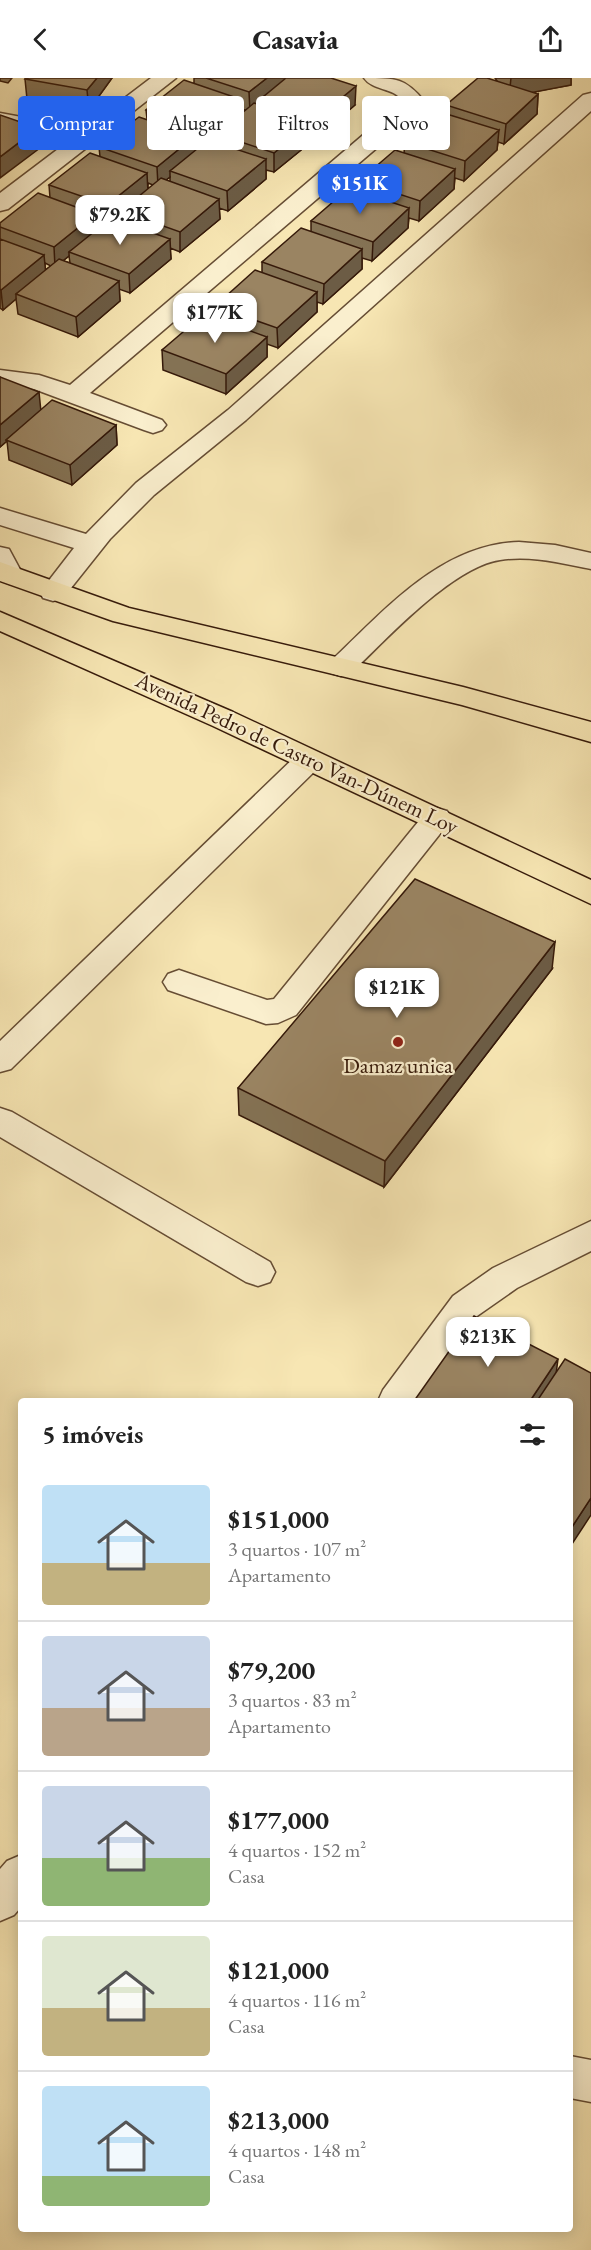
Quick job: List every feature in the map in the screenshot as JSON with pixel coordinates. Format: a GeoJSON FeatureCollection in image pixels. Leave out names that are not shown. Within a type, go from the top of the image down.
{"type":"FeatureCollection","features":[{"type":"Feature","properties":{"kind":"highway"},"geometry":{"type":"LineString","coordinates":[[3,567],[53,592],[123,615],[463,696],[591,732]]}},
{"type":"Feature","properties":{"kind":"highway","name":"Avenida Pedro de Castro Van-Dúnem Loy"},"geometry":{"type":"LineString","coordinates":[[0,621],[126,674],[437,818],[591,893]]}},
{"type":"Feature","properties":{"kind":"street"},"geometry":{"type":"LineString","coordinates":[[135,100],[165,78]]}},
{"type":"Feature","properties":{"kind":"street"},"geometry":{"type":"LineString","coordinates":[[73,395],[399,118],[414,102],[405,89],[375,78]]}},
{"type":"Feature","properties":{"kind":"street"},"geometry":{"type":"LineString","coordinates":[[53,592],[92,545],[145,489],[237,415],[591,100]]}},
{"type":"Feature","properties":{"kind":"street"},"geometry":{"type":"LineString","coordinates":[[0,120],[18,123]]}},
{"type":"Feature","properties":{"kind":"street"},"geometry":{"type":"LineString","coordinates":[[0,204],[68,150]]}},
{"type":"Feature","properties":{"kind":"street"},"geometry":{"type":"LineString","coordinates":[[0,377],[39,382],[153,424]]}},
{"type":"Feature","properties":{"kind":"street"},"geometry":{"type":"LineString","coordinates":[[0,516],[92,545]]}},
{"type":"Feature","properties":{"kind":"street"},"geometry":{"type":"LineString","coordinates":[[341,667],[399,613],[451,570],[483,556],[494,552],[541,550],[591,561]]}},
{"type":"Feature","properties":{"kind":"street"},"geometry":{"type":"LineString","coordinates":[[10,1026],[302,756]]}},
{"type":"Feature","properties":{"kind":"street"},"geometry":{"type":"LineString","coordinates":[[0,1060],[302,756]]}},
{"type":"Feature","properties":{"kind":"street"},"geometry":{"type":"LineString","coordinates":[[179,981],[266,1012],[278,1011],[285,1007],[437,818]]}},
{"type":"Feature","properties":{"kind":"street"},"geometry":{"type":"LineString","coordinates":[[0,1121],[258,1272]]}},
{"type":"Feature","properties":{"kind":"street"},"geometry":{"type":"LineString","coordinates":[[398,1398],[465,1306],[505,1278],[591,1235]]}},
{"type":"Feature","properties":{"kind":"street"},"geometry":{"type":"LineString","coordinates":[[0,1901],[18,1879]]}},
{"type":"Feature","properties":{"kind":"street"},"geometry":{"type":"LineString","coordinates":[[573,2078],[591,2081]]}},
{"type":"Feature","properties":{"kind":"building"},"geometry":{"type":"Polygon","coordinates":[[[26,78],[97,78],[87,90],[26,78]]]}},
{"type":"Feature","properties":{"kind":"building"},"geometry":{"type":"Polygon","coordinates":[[[206,78],[267,78],[249,92],[206,78]]]}},
{"type":"Feature","properties":{"kind":"building"},"geometry":{"type":"Polygon","coordinates":[[[286,78],[331,78],[356,86],[344,96],[264,96],[286,78]]]}},
{"type":"Feature","properties":{"kind":"building"},"geometry":{"type":"Polygon","coordinates":[[[478,78],[487,78],[538,94],[506,124],[450,106],[450,102],[478,78]]]}},
{"type":"Feature","properties":{"kind":"building"},"geometry":{"type":"Polygon","coordinates":[[[184,80],[231,96],[164,96],[184,80]]]}},
{"type":"Feature","properties":{"kind":"building"},"geometry":{"type":"Polygon","coordinates":[[[256,104],[256,147],[244,143],[244,111],[256,104]]]}},
{"type":"Feature","properties":{"kind":"building"},"geometry":{"type":"Polygon","coordinates":[[[0,115],[18,121],[18,143],[0,157],[0,115]]]}},
{"type":"Feature","properties":{"kind":"building"},"geometry":{"type":"Polygon","coordinates":[[[450,115],[499,130],[465,161],[430,150],[450,150],[450,115]]]}},
{"type":"Feature","properties":{"kind":"building"},"geometry":{"type":"Polygon","coordinates":[[[139,117],[147,120],[147,150],[178,150],[157,167],[108,150],[135,150],[135,120],[139,117]]]}},
{"type":"Feature","properties":{"kind":"building"},"geometry":{"type":"Polygon","coordinates":[[[196,150],[239,150],[266,159],[227,191],[170,171],[196,150]]]}},
{"type":"Feature","properties":{"kind":"building"},"geometry":{"type":"Polygon","coordinates":[[[395,150],[455,169],[420,201],[359,181],[395,150]]]}},
{"type":"Feature","properties":{"kind":"building"},"geometry":{"type":"Polygon","coordinates":[[[90,153],[147,173],[107,205],[49,185],[90,153]]]}},
{"type":"Feature","properties":{"kind":"building"},"geometry":{"type":"Polygon","coordinates":[[[161,178],[219,199],[180,232],[121,211],[161,178]]]}},
{"type":"Feature","properties":{"kind":"building"},"geometry":{"type":"Polygon","coordinates":[[[349,188],[409,208],[373,242],[311,221],[349,188]]]}},
{"type":"Feature","properties":{"kind":"building"},"geometry":{"type":"Polygon","coordinates":[[[38,193],[95,214],[54,247],[0,227],[0,223],[38,193]]]}},
{"type":"Feature","properties":{"kind":"building"},"geometry":{"type":"Polygon","coordinates":[[[111,218],[170,239],[129,274],[69,252],[111,218]]]}},
{"type":"Feature","properties":{"kind":"building"},"geometry":{"type":"Polygon","coordinates":[[[301,228],[362,249],[324,284],[262,262],[301,228]]]}},
{"type":"Feature","properties":{"kind":"building"},"geometry":{"type":"Polygon","coordinates":[[[0,239],[44,255],[1,290],[0,289],[0,239]]]}},
{"type":"Feature","properties":{"kind":"building"},"geometry":{"type":"Polygon","coordinates":[[[59,259],[119,281],[76,317],[16,294],[59,259]]]}},
{"type":"Feature","properties":{"kind":"building"},"geometry":{"type":"Polygon","coordinates":[[[255,270],[317,292],[277,328],[215,306],[255,270]]]}},
{"type":"Feature","properties":{"kind":"building"},"geometry":{"type":"Polygon","coordinates":[[[204,314],[267,337],[226,374],[162,350],[204,314]]]}},
{"type":"Feature","properties":{"kind":"building"},"geometry":{"type":"Polygon","coordinates":[[[0,377],[39,392],[0,425],[0,377]]]}},
{"type":"Feature","properties":{"kind":"building"},"geometry":{"type":"Polygon","coordinates":[[[52,400],[116,425],[70,465],[6,440],[52,400]]]}},
{"type":"Feature","properties":{"kind":"building","name":"Damaz unica"},"geometry":{"type":"Polygon","coordinates":[[[415,879],[555,942],[385,1161],[238,1088],[415,879]]]}},
{"type":"Feature","properties":{"kind":"building"},"geometry":{"type":"Polygon","coordinates":[[[474,1316],[558,1359],[532,1398],[416,1398],[474,1316]]]}},
{"type":"Feature","properties":{"kind":"building"},"geometry":{"type":"Polygon","coordinates":[[[565,1359],[591,1373],[591,1498],[573,1525],[573,1398],[539,1398],[565,1359]]]}},
{"type":"Feature","properties":{"kind":"place","name":"Damaz unica"},"geometry":{"type":"Point","coordinates":[398,1042]}}]}
